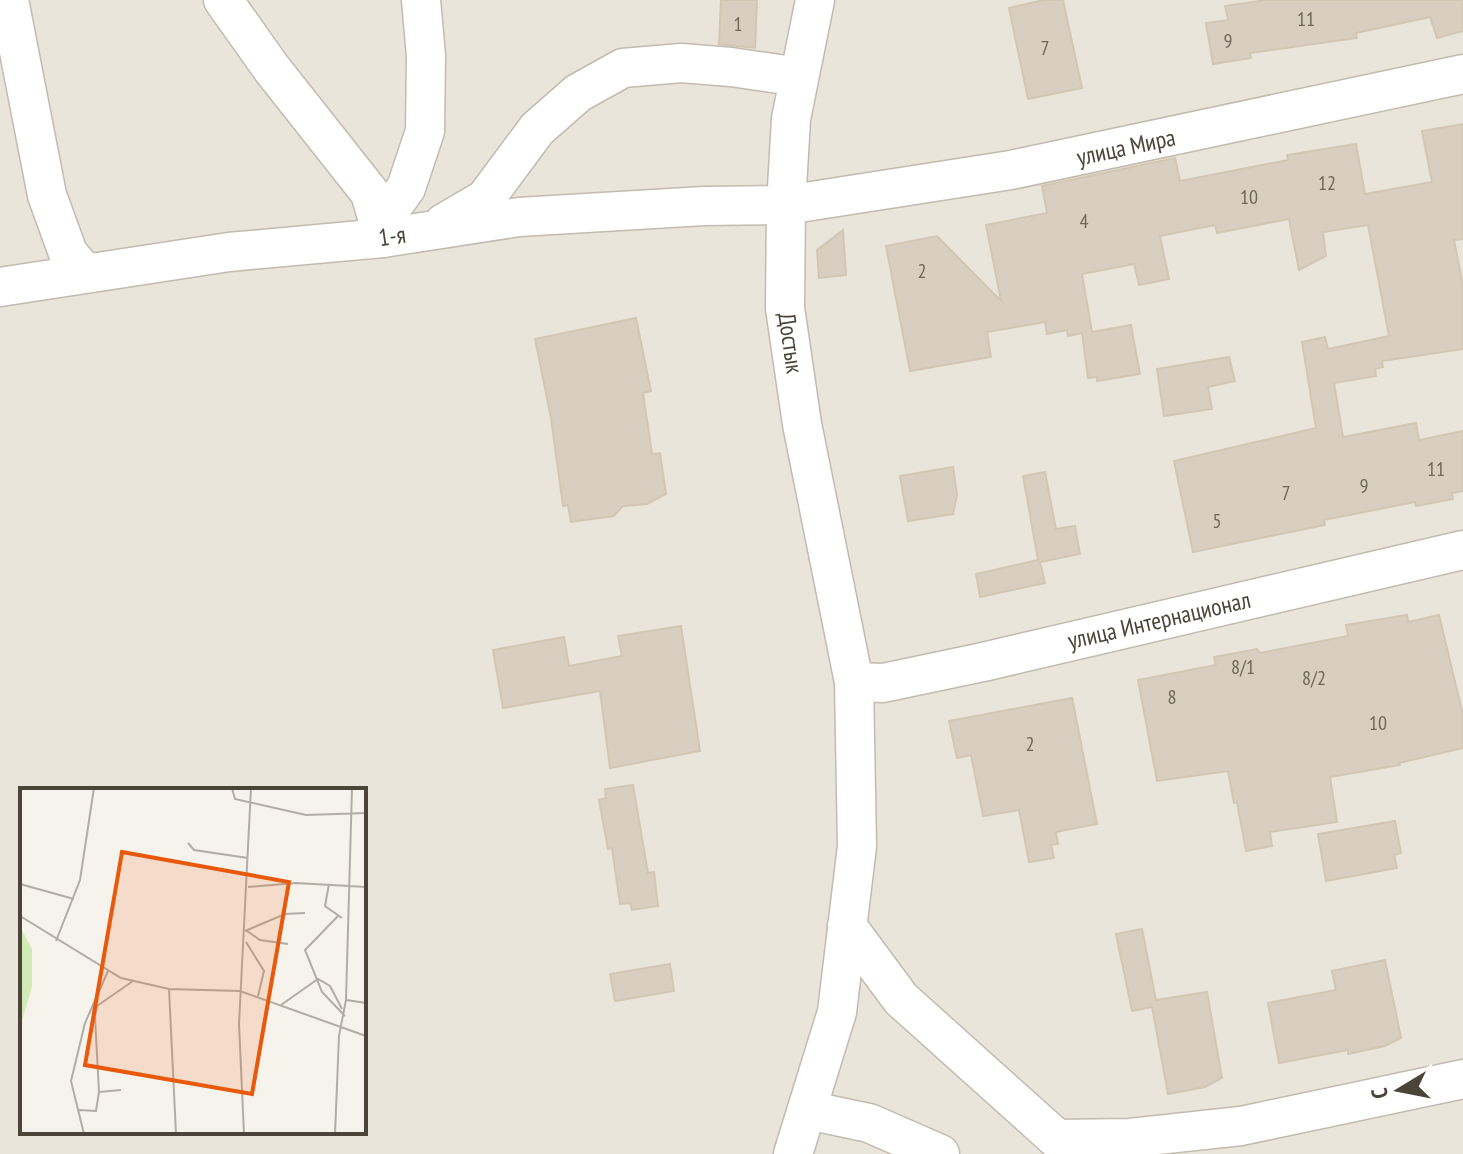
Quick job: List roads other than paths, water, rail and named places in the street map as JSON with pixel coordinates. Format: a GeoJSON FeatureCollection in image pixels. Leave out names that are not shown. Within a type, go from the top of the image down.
{"type":"FeatureCollection","features":[{"type":"Feature","properties":{"kind":"street"},"geometry":{"type":"LineString","coordinates":[[9,0],[47,195],[68,253],[85,273]]}},
{"type":"Feature","properties":{"kind":"street"},"geometry":{"type":"LineString","coordinates":[[223,0],[272,69],[370,193],[381,232]]}},
{"type":"Feature","properties":{"kind":"street"},"geometry":{"type":"LineString","coordinates":[[381,232],[406,188],[425,131],[426,56],[421,0]]}},
{"type":"Feature","properties":{"kind":"street","name":"Достык"},"geometry":{"type":"LineString","coordinates":[[793,1154],[837,1012],[857,846],[854,682],[802,424],[785,308],[791,119],[815,0]]}},
{"type":"Feature","properties":{"kind":"street"},"geometry":{"type":"LineString","coordinates":[[431,231],[485,199],[537,129],[578,93],[623,68],[681,63],[799,77]]}},
{"type":"Feature","properties":{"kind":"street","name":"улица Мира"},"geometry":{"type":"LineString","coordinates":[[786,205],[1011,170],[1463,74]]}},
{"type":"Feature","properties":{"kind":"street","name":"1-я"},"geometry":{"type":"LineString","coordinates":[[0,287],[229,252],[381,232],[431,231],[519,217],[704,206],[786,205]]}},
{"type":"Feature","properties":{"kind":"street","name":"улица Интернационал"},"geometry":{"type":"LineString","coordinates":[[854,682],[883,683],[983,662],[1463,550]]}},
{"type":"Feature","properties":{"kind":"street"},"geometry":{"type":"LineString","coordinates":[[847,926],[901,999],[1057,1139],[1130,1138],[1241,1126],[1463,1079]]}},
{"type":"Feature","properties":{"kind":"street"},"geometry":{"type":"LineString","coordinates":[[807,1110],[869,1123],[940,1154]]}}]}
